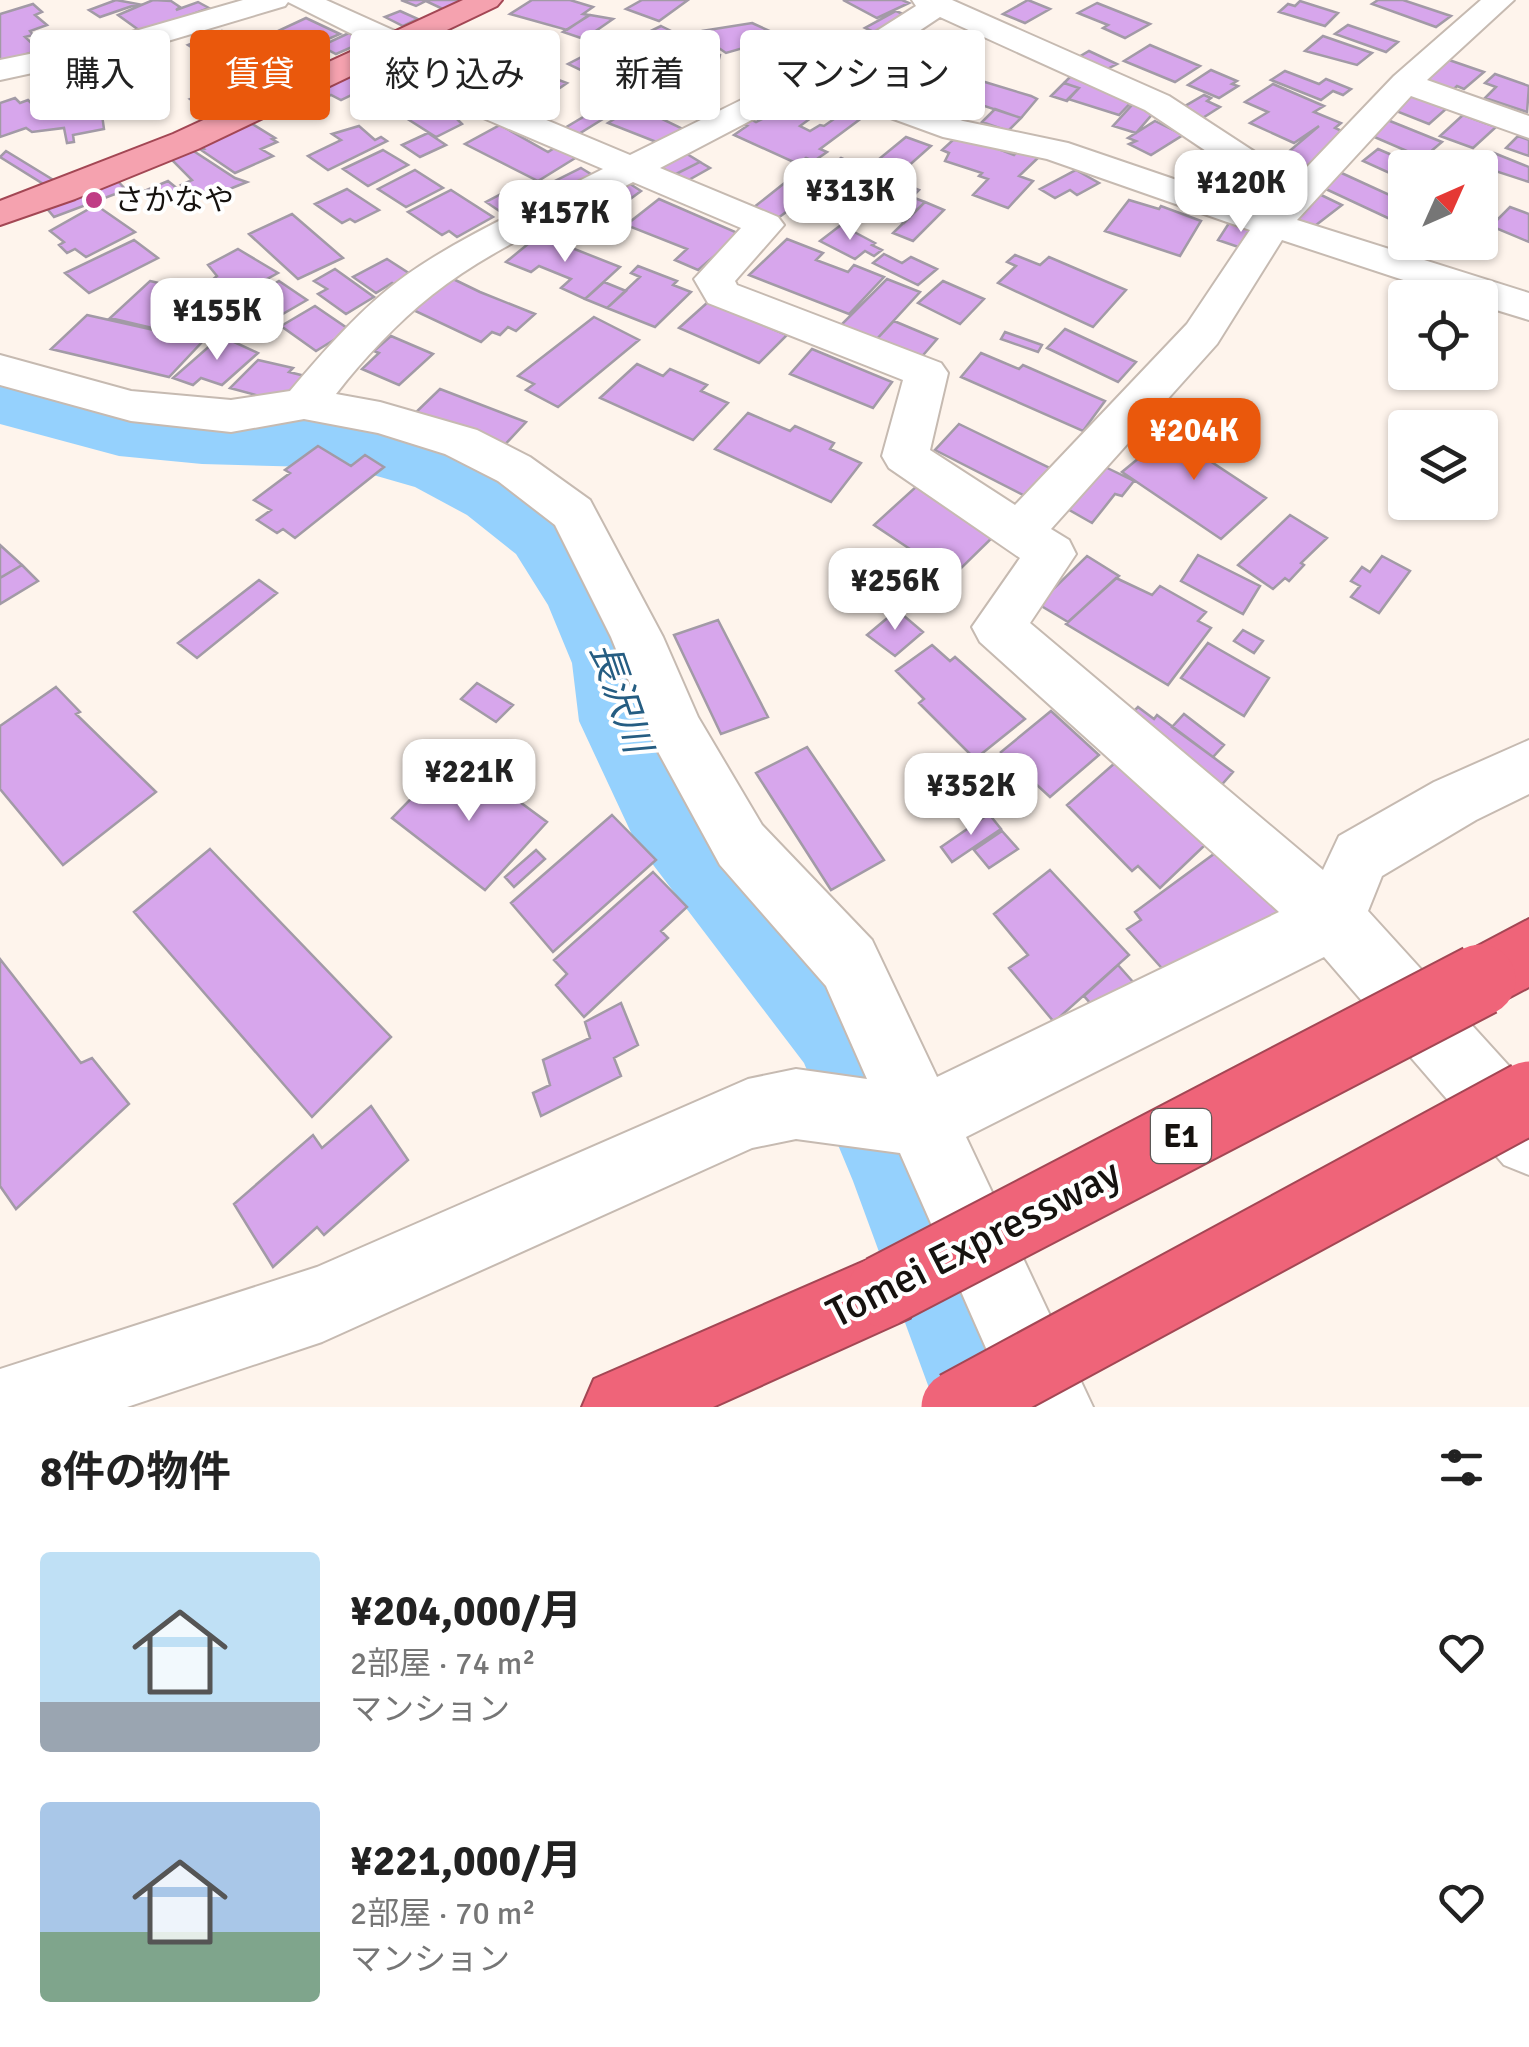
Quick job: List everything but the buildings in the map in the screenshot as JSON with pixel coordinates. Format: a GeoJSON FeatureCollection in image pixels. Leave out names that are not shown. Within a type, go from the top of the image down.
{"type":"FeatureCollection","features":[{"type":"Feature","properties":{"kind":"highway","name":"Tomei Expressway"},"geometry":{"type":"LineString","coordinates":[[622,1407],[883,1292],[1504,966]]}},
{"type":"Feature","properties":{"kind":"highway"},"geometry":{"type":"LineString","coordinates":[[957,1407],[1529,1097]]}},
{"type":"Feature","properties":{"kind":"main road"},"geometry":{"type":"LineString","coordinates":[[423,30],[487,0]]}},
{"type":"Feature","properties":{"kind":"main road"},"geometry":{"type":"LineString","coordinates":[[0,214],[54,196],[167,148],[350,64]]}},
{"type":"Feature","properties":{"kind":"street"},"geometry":{"type":"LineString","coordinates":[[0,70],[124,44],[275,0]]}},
{"type":"Feature","properties":{"kind":"street"},"geometry":{"type":"LineString","coordinates":[[302,0],[367,30]]}},
{"type":"Feature","properties":{"kind":"street"},"geometry":{"type":"LineString","coordinates":[[904,30],[942,8],[1008,0]]}},
{"type":"Feature","properties":{"kind":"street"},"geometry":{"type":"LineString","coordinates":[[1022,530],[1202,334],[1273,224],[1405,83],[1499,0]]}},
{"type":"Feature","properties":{"kind":"street"},"geometry":{"type":"LineString","coordinates":[[942,8],[1157,103],[1248,164],[1209,204]]}},
{"type":"Feature","properties":{"kind":"street"},"geometry":{"type":"LineString","coordinates":[[1405,83],[1529,128]]}},
{"type":"Feature","properties":{"kind":"street"},"geometry":{"type":"LineString","coordinates":[[304,404],[340,360],[418,286],[480,246],[740,112]]}},
{"type":"Feature","properties":{"kind":"street"},"geometry":{"type":"LineString","coordinates":[[518,120],[766,225],[714,279],[722,294],[926,373],[905,456],[1022,530],[1051,554],[998,627],[1333,919],[1529,1140]]}},
{"type":"Feature","properties":{"kind":"street"},"geometry":{"type":"LineString","coordinates":[[928,120],[955,130],[1045,147],[1529,307]]}},
{"type":"Feature","properties":{"kind":"street"},"geometry":{"type":"LineString","coordinates":[[0,370],[131,406],[231,416],[304,404],[380,418],[461,442],[514,469],[573,513],[636,637],[676,731],[741,845],[850,963],[1053,1407]]}},
{"type":"Feature","properties":{"kind":"street"},"geometry":{"type":"LineString","coordinates":[[8,1395],[322,1304],[748,1114],[796,1104],[921,1121],[1333,919],[1360,856],[1455,801],[1529,766]]}},
{"type":"Feature","properties":{"kind":"waterway","name":"長沢川"},"geometry":{"type":"LineString","coordinates":[[0,400],[119,431],[202,439],[349,443],[439,468],[493,496],[543,533],[583,594],[613,663],[622,721],[667,811],[840,1027],[907,1176],[998,1407]]}},
{"type":"Feature","properties":{"kind":"place","name":"さかなや"},"geometry":{"type":"Point","coordinates":[94,200]}}]}
